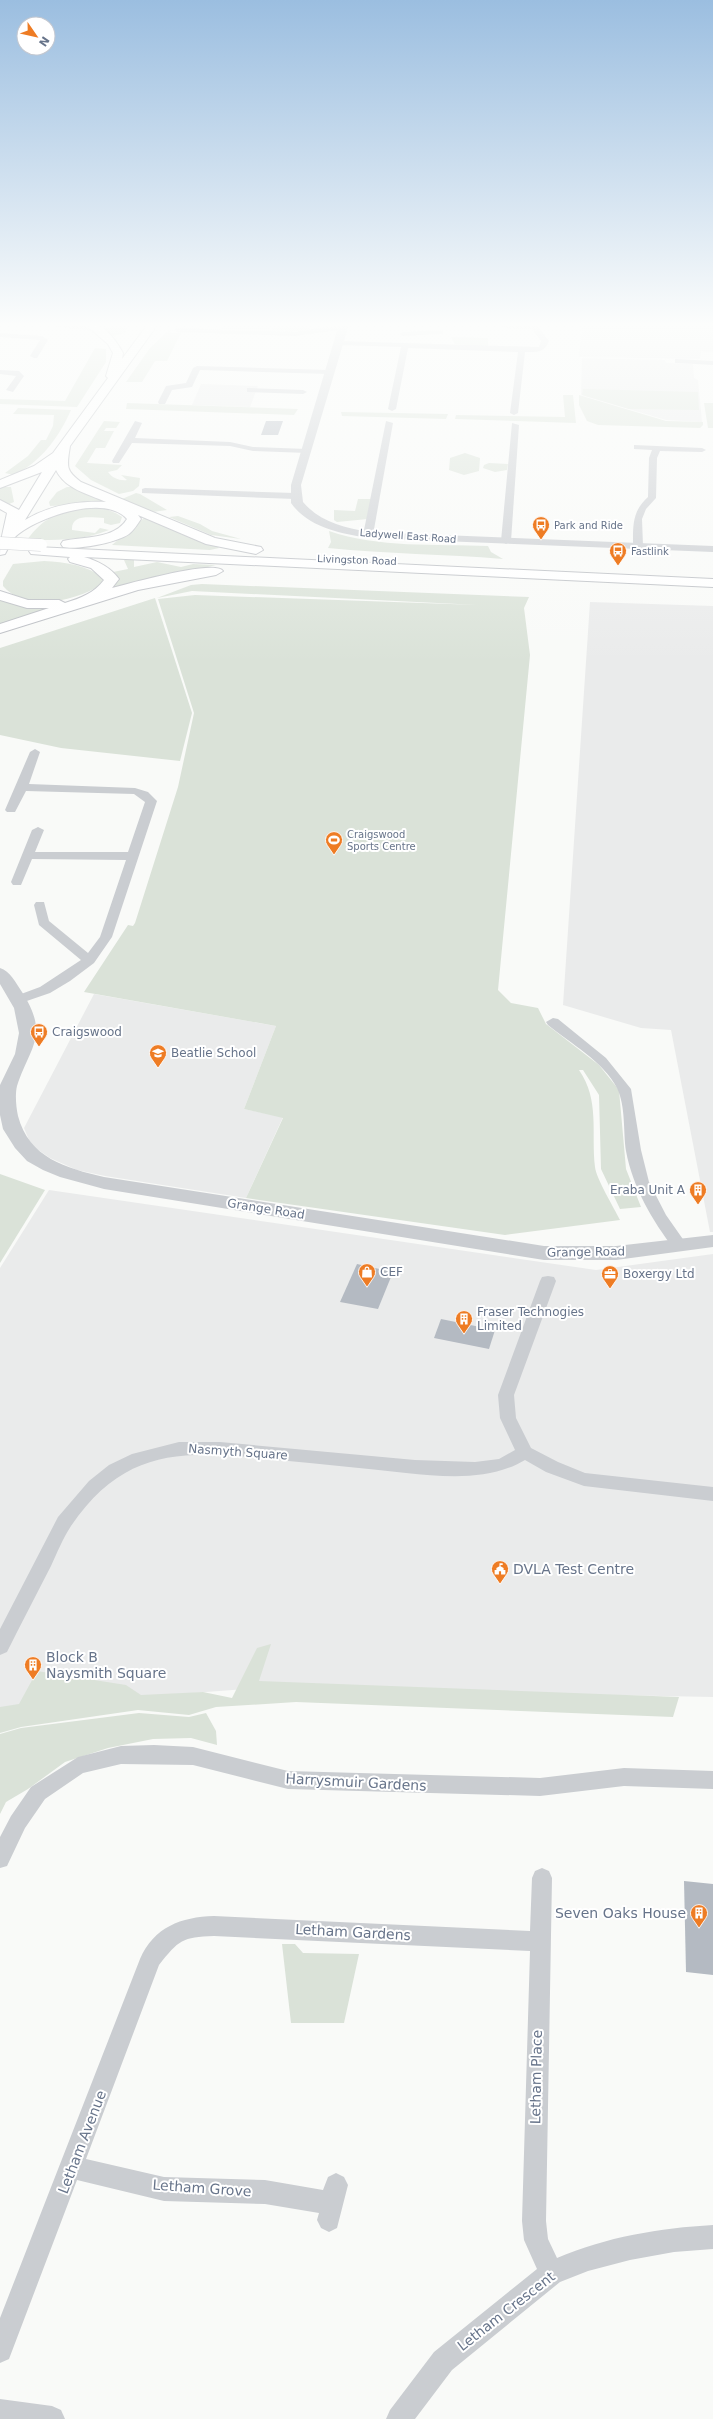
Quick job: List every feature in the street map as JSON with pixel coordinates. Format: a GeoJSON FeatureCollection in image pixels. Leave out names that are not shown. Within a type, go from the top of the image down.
{"type":"FeatureCollection","features":[{"type":"Feature","properties":{"kind":"main road"},"geometry":{"type":"LineString","coordinates":[[5,539],[71,437]]}},
{"type":"Feature","properties":{"kind":"main road"},"geometry":{"type":"LineString","coordinates":[[0,484],[38,469],[64,446]]}},
{"type":"Feature","properties":{"kind":"main road"},"geometry":{"type":"LineString","coordinates":[[64,446],[60,469],[62,474],[77,485],[211,541],[259,551],[397,561]]}},
{"type":"Feature","properties":{"kind":"main road"},"geometry":{"type":"LineString","coordinates":[[0,504],[14,512],[0,550]]}},
{"type":"Feature","properties":{"kind":"main road"},"geometry":{"type":"LineString","coordinates":[[5,539],[47,513],[74,507],[112,506],[126,511],[134,519],[129,526],[108,537],[42,549]]}},
{"type":"Feature","properties":{"kind":"main road","name":"Livingston Road"},"geometry":{"type":"LineString","coordinates":[[5,539],[42,549],[713,583]]}},
{"type":"Feature","properties":{"kind":"main road"},"geometry":{"type":"LineString","coordinates":[[0,595],[26,604],[49,605],[91,597],[103,591],[109,585],[112,578],[96,565],[42,549]]}},
{"type":"Feature","properties":{"kind":"main road","name":"Livingston Road"},"geometry":{"type":"LineString","coordinates":[[0,550],[42,549],[397,561],[713,576]]}},
{"type":"Feature","properties":{"kind":"main road"},"geometry":{"type":"LineString","coordinates":[[0,629],[180,575],[259,569],[415,569]]}},
{"type":"Feature","properties":{"kind":"street"},"geometry":{"type":"LineString","coordinates":[[116,461],[131,437]]}},
{"type":"Feature","properties":{"kind":"street"},"geometry":{"type":"LineString","coordinates":[[151,492],[295,496],[311,437]]}},
{"type":"Feature","properties":{"kind":"street"},"geometry":{"type":"LineString","coordinates":[[368,535],[386,437]]}},
{"type":"Feature","properties":{"kind":"street"},"geometry":{"type":"LineString","coordinates":[[506,541],[516,437]]}},
{"type":"Feature","properties":{"kind":"street"},"geometry":{"type":"LineString","coordinates":[[130,440],[230,444],[253,449],[307,451]]}},
{"type":"Feature","properties":{"kind":"street"},"geometry":{"type":"LineString","coordinates":[[637,447],[702,450]]}},
{"type":"Feature","properties":{"kind":"street"},"geometry":{"type":"LineString","coordinates":[[638,546],[638,515],[644,505],[652,498],[654,458],[657,448]]}},
{"type":"Feature","properties":{"kind":"street","name":"Ladywell East Road"},"geometry":{"type":"LineString","coordinates":[[295,496],[302,510],[314,520],[345,531],[368,535],[713,549]]}},
{"type":"Feature","properties":{"kind":"street"},"geometry":{"type":"LineString","coordinates":[[11,810],[22,787],[35,752]]}},
{"type":"Feature","properties":{"kind":"street"},"geometry":{"type":"LineString","coordinates":[[18,1000],[45,990],[65,978],[89,960],[106,937],[151,801],[144,794],[127,791],[22,787]]}},
{"type":"Feature","properties":{"kind":"street"},"geometry":{"type":"LineString","coordinates":[[17,882],[38,830]]}},
{"type":"Feature","properties":{"kind":"street"},"geometry":{"type":"LineString","coordinates":[[28,855],[132,856]]}},
{"type":"Feature","properties":{"kind":"street"},"geometry":{"type":"LineString","coordinates":[[40,905],[43,922],[64,942],[89,960]]}},
{"type":"Feature","properties":{"kind":"street","name":"Grange Road"},"geometry":{"type":"LineString","coordinates":[[0,973],[18,1000],[26,1016],[28,1033],[25,1050],[2,1103],[3,1123],[13,1146],[37,1162],[63,1174],[104,1184],[544,1253],[616,1253],[713,1240]]}},
{"type":"Feature","properties":{"kind":"street"},"geometry":{"type":"LineString","coordinates":[[553,1022],[608,1067],[624,1090],[635,1158],[643,1184],[666,1228],[679,1244]]}},
{"type":"Feature","properties":{"kind":"street"},"geometry":{"type":"LineString","coordinates":[[548,1281],[506,1395],[508,1418],[525,1452],[552,1467],[584,1479],[713,1494]]}},
{"type":"Feature","properties":{"kind":"street","name":"Nasmyth Square"},"geometry":{"type":"LineString","coordinates":[[0,1647],[64,1522],[95,1486],[115,1470],[138,1459],[179,1448],[220,1448],[415,1468],[475,1469],[492,1468],[505,1464],[525,1452]]}},
{"type":"Feature","properties":{"kind":"street","name":"Harrysmuir Gardens"},"geometry":{"type":"LineString","coordinates":[[0,1859],[18,1822],[38,1793],[78,1766],[121,1756],[154,1754],[193,1756],[296,1780],[540,1788],[563,1787],[610,1778],[638,1776],[713,1780]]}},
{"type":"Feature","properties":{"kind":"street","name":"Letham Place"},"geometry":{"type":"LineString","coordinates":[[542,1878],[539,1941],[534,2221],[536,2240],[551,2273]]}},
{"type":"Feature","properties":{"kind":"street","name":"Letham Gardens"},"geometry":{"type":"LineString","coordinates":[[169,1936],[187,1926],[214,1926],[539,1941]]}},
{"type":"Feature","properties":{"kind":"street","name":"Letham Avenue"},"geometry":{"type":"LineString","coordinates":[[0,2350],[72,2167],[151,1959],[169,1936]]}},
{"type":"Feature","properties":{"kind":"street","name":"Letham Grove"},"geometry":{"type":"LineString","coordinates":[[72,2167],[164,2189],[265,2192],[333,2202]]}},
{"type":"Feature","properties":{"kind":"street","name":"Letham Crescent"},"geometry":{"type":"LineString","coordinates":[[399,2419],[443,2361],[551,2273],[565,2266],[631,2248],[713,2237]]}},
{"type":"Feature","properties":{"kind":"street"},"geometry":{"type":"LineString","coordinates":[[0,2412],[52,2419]]}},
{"type":"Feature","properties":{"kind":"shaded area"},"geometry":{"type":"Polygon","coordinates":[[[48,437],[56,437],[41,456],[24,470],[14,475],[5,473],[28,456],[41,440],[46,440],[48,437]]]}},
{"type":"Feature","properties":{"kind":"shaded area"},"geometry":{"type":"Polygon","coordinates":[[[94,437],[111,437],[105,448],[96,448],[87,463],[122,465],[117,470],[108,472],[116,479],[127,480],[121,475],[140,478],[139,486],[133,491],[119,494],[91,480],[75,466],[94,437]]]}},
{"type":"Feature","properties":{"kind":"shaded area"},"geometry":{"type":"Polygon","coordinates":[[[465,453],[480,458],[479,471],[464,475],[449,470],[450,458],[465,453]]]}},
{"type":"Feature","properties":{"kind":"shaded area"},"geometry":{"type":"Polygon","coordinates":[[[489,463],[508,464],[507,470],[495,472],[483,468],[484,465],[489,463]]]}},
{"type":"Feature","properties":{"kind":"shaded area"},"geometry":{"type":"Polygon","coordinates":[[[0,487],[11,487],[14,502],[9,504],[0,500],[0,487]]]}},
{"type":"Feature","properties":{"kind":"shaded area"},"geometry":{"type":"Polygon","coordinates":[[[67,487],[75,487],[114,503],[50,506],[49,502],[57,492],[67,487]]]}},
{"type":"Feature","properties":{"kind":"shaded area"},"geometry":{"type":"Polygon","coordinates":[[[136,493],[167,510],[153,512],[122,499],[136,493]]]}},
{"type":"Feature","properties":{"kind":"shaded area"},"geometry":{"type":"Polygon","coordinates":[[[358,499],[371,499],[368,519],[337,522],[334,520],[334,510],[355,511],[358,499]]]}},
{"type":"Feature","properties":{"kind":"shaded area"},"geometry":{"type":"Polygon","coordinates":[[[81,507],[103,509],[122,517],[120,523],[111,525],[104,523],[104,518],[88,517],[75,521],[73,525],[72,530],[95,533],[100,528],[109,530],[99,534],[69,539],[27,540],[45,521],[57,515],[81,507]]]}},
{"type":"Feature","properties":{"kind":"shaded area"},"geometry":{"type":"Polygon","coordinates":[[[178,516],[200,524],[212,531],[241,539],[211,535],[169,517],[178,516]]]}},
{"type":"Feature","properties":{"kind":"shaded area"},"geometry":{"type":"Polygon","coordinates":[[[144,518],[216,545],[219,548],[210,550],[112,545],[144,518]]]}},
{"type":"Feature","properties":{"kind":"shaded area"},"geometry":{"type":"Polygon","coordinates":[[[329,531],[387,543],[488,546],[491,552],[503,559],[372,552],[328,548],[331,542],[329,531]]]}},
{"type":"Feature","properties":{"kind":"shaded area"},"geometry":{"type":"Polygon","coordinates":[[[134,559],[134,567],[157,562],[181,567],[193,564],[216,565],[108,591],[115,585],[117,575],[113,572],[128,569],[124,560],[134,559]]]}},
{"type":"Feature","properties":{"kind":"shaded area"},"geometry":{"type":"Polygon","coordinates":[[[44,561],[68,563],[83,567],[103,578],[102,584],[79,595],[52,602],[38,602],[25,599],[13,594],[3,586],[3,581],[13,564],[44,561]]]}},
{"type":"Feature","properties":{"kind":"shaded area","name":"Craigswood Sports Centre"},"geometry":{"type":"Polygon","coordinates":[[[202,584],[529,597],[524,608],[530,655],[498,990],[511,1003],[538,1008],[546,1024],[599,1065],[619,1090],[626,1169],[641,1207],[620,1209],[601,1169],[599,1095],[583,1070],[579,1070],[586,1081],[592,1105],[596,1172],[620,1220],[505,1235],[246,1198],[283,1118],[244,1109],[276,1026],[84,992],[128,925],[133,926],[135,923],[178,787],[194,713],[158,599],[195,595],[478,605],[192,591],[157,598],[191,585],[202,584]]]}},
{"type":"Feature","properties":{"kind":"shaded area"},"geometry":{"type":"Polygon","coordinates":[[[155,598],[192,713],[180,761],[61,748],[0,735],[0,648],[155,598]]]}},
{"type":"Feature","properties":{"kind":"shaded area"},"geometry":{"type":"Polygon","coordinates":[[[0,599],[52,607],[0,626],[0,599]]]}},
{"type":"Feature","properties":{"kind":"shaded area"},"geometry":{"type":"Polygon","coordinates":[[[590,602],[713,606],[713,1232],[710,1232],[671,1030],[641,1028],[563,1005],[590,602]]]}},
{"type":"Feature","properties":{"kind":"shaded area","name":"Beatlie School"},"geometry":{"type":"Polygon","coordinates":[[[94,994],[276,1026],[244,1109],[283,1117],[246,1198],[105,1176],[77,1170],[50,1158],[31,1145],[24,1128],[94,994]]]}},
{"type":"Feature","properties":{"kind":"shaded area"},"geometry":{"type":"Polygon","coordinates":[[[0,1174],[45,1190],[0,1263],[0,1174]]]}},
{"type":"Feature","properties":{"kind":"shaded area"},"geometry":{"type":"Polygon","coordinates":[[[49,1190],[596,1270],[713,1254],[713,1697],[259,1688],[45,1704],[0,1719],[0,1268],[49,1190]]]}},
{"type":"Feature","properties":{"kind":"shaded area"},"geometry":{"type":"Polygon","coordinates":[[[271,1644],[259,1681],[679,1697],[673,1717],[296,1702],[216,1707],[189,1715],[138,1710],[21,1727],[0,1733],[0,1707],[19,1704],[37,1671],[126,1685],[141,1695],[203,1692],[232,1698],[257,1648],[271,1644]]]}},
{"type":"Feature","properties":{"kind":"shaded area"},"geometry":{"type":"Polygon","coordinates":[[[139,1713],[189,1717],[206,1713],[216,1731],[217,1745],[191,1738],[153,1739],[108,1748],[65,1762],[28,1789],[6,1802],[0,1814],[0,1734],[21,1728],[139,1713]]]}},
{"type":"Feature","properties":{"kind":"shaded area"},"geometry":{"type":"Polygon","coordinates":[[[282,1944],[295,1944],[303,1953],[359,1954],[344,2023],[291,2023],[282,1944]]]}},
{"type":"Feature","properties":{"kind":"building","name":"CEF"},"geometry":{"type":"Polygon","coordinates":[[[357,1264],[393,1272],[378,1309],[340,1302],[357,1264]]]}},
{"type":"Feature","properties":{"kind":"building","name":"Fraser Technogies Limited"},"geometry":{"type":"Polygon","coordinates":[[[441,1319],[495,1330],[489,1349],[434,1338],[441,1319]]]}},
{"type":"Feature","properties":{"kind":"building","name":"Seven Oaks House"},"geometry":{"type":"Polygon","coordinates":[[[684,1881],[713,1884],[713,1975],[686,1972],[684,1881]]]}},
{"type":"Feature","properties":{"kind":"place","name":"Park and Ride"},"geometry":{"type":"Point","coordinates":[541,540]}},
{"type":"Feature","properties":{"kind":"place","name":"Fastlink"},"geometry":{"type":"Point","coordinates":[618,566]}},
{"type":"Feature","properties":{"kind":"place","name":"Craigswood Sports Centre"},"geometry":{"type":"Point","coordinates":[334,855]}},
{"type":"Feature","properties":{"kind":"place","name":"Craigswood"},"geometry":{"type":"Point","coordinates":[39,1047]}},
{"type":"Feature","properties":{"kind":"place","name":"Beatlie School"},"geometry":{"type":"Point","coordinates":[158,1068]}},
{"type":"Feature","properties":{"kind":"place","name":"Eraba Unit A"},"geometry":{"type":"Point","coordinates":[698,1205]}},
{"type":"Feature","properties":{"kind":"place","name":"CEF"},"geometry":{"type":"Point","coordinates":[367,1287]}},
{"type":"Feature","properties":{"kind":"place","name":"Boxergy Ltd"},"geometry":{"type":"Point","coordinates":[610,1289]}},
{"type":"Feature","properties":{"kind":"place","name":"Fraser Technogies Limited"},"geometry":{"type":"Point","coordinates":[464,1334]}},
{"type":"Feature","properties":{"kind":"place","name":"DVLA Test Centre"},"geometry":{"type":"Point","coordinates":[500,1584]}},
{"type":"Feature","properties":{"kind":"place","name":"Block B Naysmith Square"},"geometry":{"type":"Point","coordinates":[33,1680]}},
{"type":"Feature","properties":{"kind":"place","name":"Seven Oaks House"},"geometry":{"type":"Point","coordinates":[699,1928]}}]}
